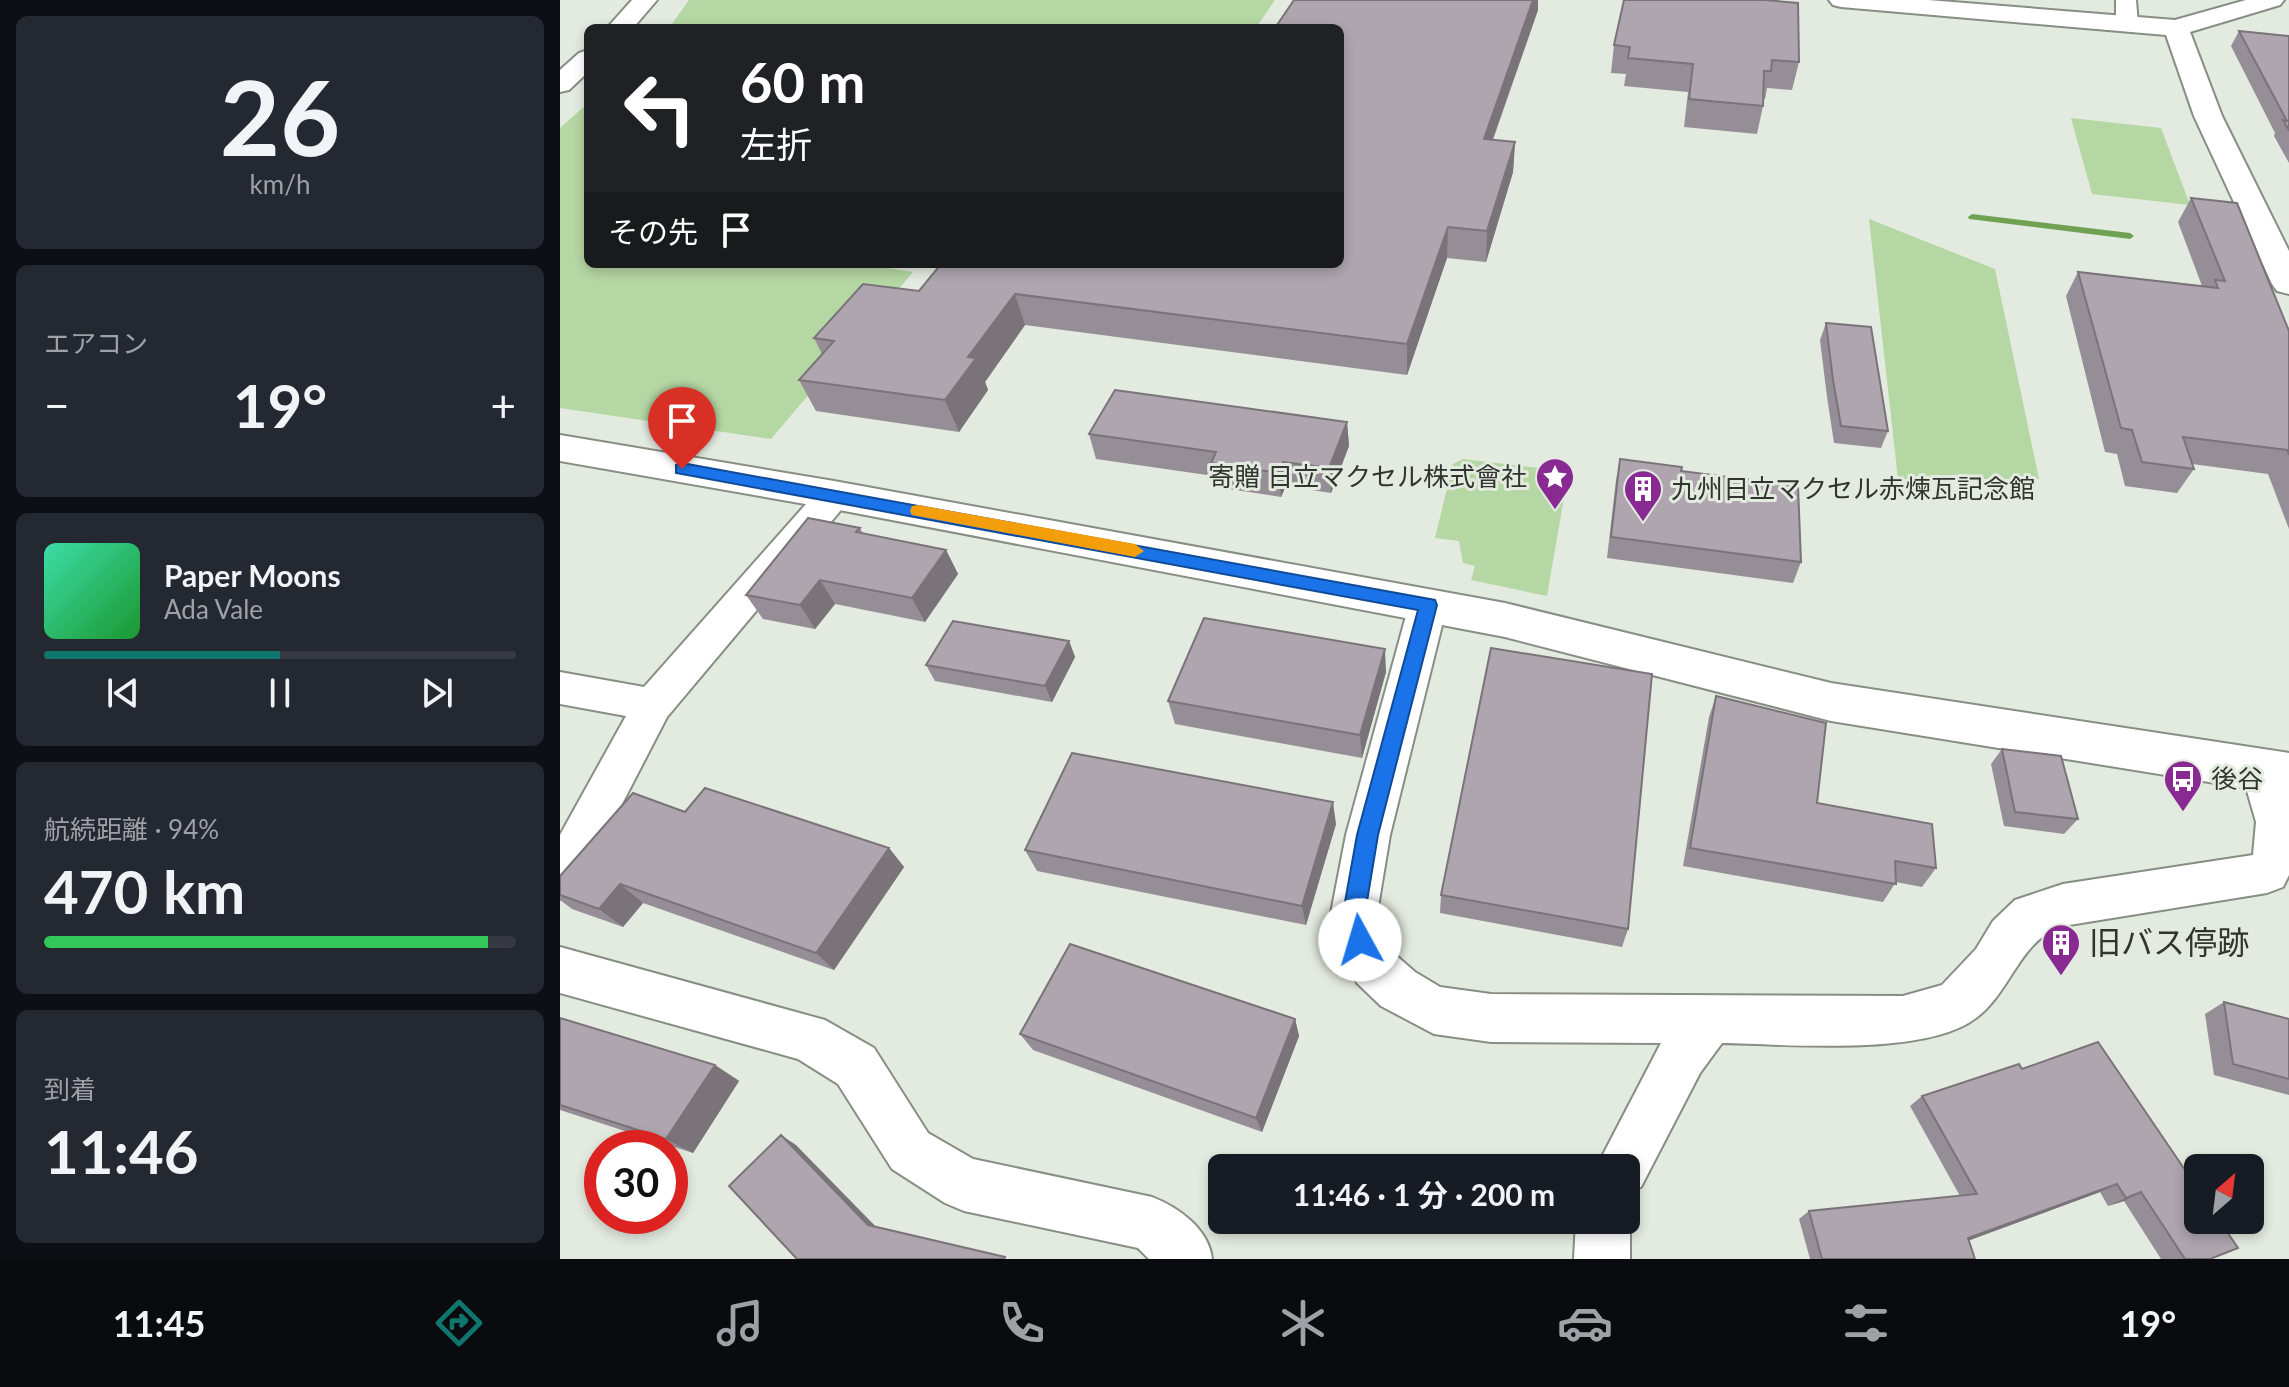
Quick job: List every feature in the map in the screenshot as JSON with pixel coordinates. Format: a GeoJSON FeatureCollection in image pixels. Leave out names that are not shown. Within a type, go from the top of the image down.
{"type":"FeatureCollection","features":[{"type":"Feature","properties":{"kind":"street"},"geometry":{"type":"LineString","coordinates":[[623,24],[645,0]]}},
{"type":"Feature","properties":{"kind":"street"},"geometry":{"type":"LineString","coordinates":[[1841,0],[2126,12],[2176,28],[2272,0]]}},
{"type":"Feature","properties":{"kind":"street"},"geometry":{"type":"LineString","coordinates":[[2176,28],[2208,116],[2289,284]]}},
{"type":"Feature","properties":{"kind":"street"},"geometry":{"type":"LineString","coordinates":[[560,84],[584,62]]}},
{"type":"Feature","properties":{"kind":"street"},"geometry":{"type":"LineString","coordinates":[[560,448],[834,495],[1428,605],[1505,620],[1831,702],[2275,772],[2281,847],[2267,873],[2063,905],[2031,915],[2009,937],[1993,965],[1959,1002],[1934,1013],[1903,1020],[1491,1018],[1434,1010],[1398,989],[1374,967],[1360,940],[1354,913],[1368,835],[1428,605]]}},
{"type":"Feature","properties":{"kind":"street"},"geometry":{"type":"LineString","coordinates":[[560,878],[653,705],[834,495]]}},
{"type":"Feature","properties":{"kind":"street"},"geometry":{"type":"LineString","coordinates":[[560,688],[653,705]]}},
{"type":"Feature","properties":{"kind":"street"},"geometry":{"type":"LineString","coordinates":[[560,970],[808,1037],[856,1066],[910,1151],[964,1184],[1152,1224],[1184,1254],[1184,1259]]}},
{"type":"Feature","properties":{"kind":"street"},"geometry":{"type":"LineString","coordinates":[[1629,1154],[1682,1055],[1711,1018]]}},
{"type":"Feature","properties":{"kind":"street"},"geometry":{"type":"LineString","coordinates":[[1602,1259],[1603,1234]]}},
{"type":"Feature","properties":{"kind":"green space"},"geometry":{"type":"Polygon","coordinates":[[[689,0],[1275,0],[1259,24],[672,24],[689,0]]]}},
{"type":"Feature","properties":{"kind":"green space"},"geometry":{"type":"Polygon","coordinates":[[[584,107],[584,268],[888,268],[913,272],[771,439],[560,408],[560,128],[584,107]]]}},
{"type":"Feature","properties":{"kind":"green space"},"geometry":{"type":"Polygon","coordinates":[[[2071,118],[2161,128],[2190,205],[2092,194],[2071,118]]]}},
{"type":"Feature","properties":{"kind":"green space"},"geometry":{"type":"Polygon","coordinates":[[[1869,219],[1995,269],[2039,479],[1898,479],[1869,219]]]}},
{"type":"Feature","properties":{"kind":"green space"},"geometry":{"type":"Polygon","coordinates":[[[1463,459],[1547,469],[1545,483],[1566,486],[1547,596],[1471,580],[1475,566],[1463,563],[1459,541],[1435,538],[1453,464],[1463,459]]]}},
{"type":"Feature","properties":{"kind":"building"},"geometry":{"type":"Polygon","coordinates":[[[1294,0],[1533,0],[1484,139],[1515,142],[1487,231],[1448,227],[1407,344],[1015,294],[968,357],[976,358],[945,400],[799,380],[834,341],[814,338],[863,284],[919,291],[938,268],[1344,268],[1344,24],[1278,24],[1294,0]]]}},
{"type":"Feature","properties":{"kind":"building"},"geometry":{"type":"Polygon","coordinates":[[[1624,0],[1765,0],[1798,3],[1799,62],[1772,60],[1771,71],[1764,71],[1763,106],[1689,99],[1693,64],[1628,58],[1630,47],[1614,45],[1624,0]]]}},
{"type":"Feature","properties":{"kind":"building"},"geometry":{"type":"Polygon","coordinates":[[[2239,31],[2289,36],[2289,130],[2283,120],[2287,121],[2239,31]]]}},
{"type":"Feature","properties":{"kind":"building"},"geometry":{"type":"Polygon","coordinates":[[[2191,198],[2237,203],[2289,331],[2289,455],[2287,450],[2183,437],[2194,469],[2142,462],[2132,430],[2121,428],[2078,272],[2218,288],[2215,280],[2225,281],[2191,198]]]}},
{"type":"Feature","properties":{"kind":"building"},"geometry":{"type":"Polygon","coordinates":[[[1826,323],[1871,327],[1888,431],[1841,426],[1826,323]]]}},
{"type":"Feature","properties":{"kind":"building"},"geometry":{"type":"Polygon","coordinates":[[[1115,390],[1347,422],[1329,468],[1283,462],[1278,473],[1211,463],[1216,452],[1089,434],[1115,390]]]}},
{"type":"Feature","properties":{"kind":"building"},"geometry":{"type":"Polygon","coordinates":[[[1620,459],[1682,467],[1681,471],[1798,486],[1801,562],[1611,537],[1620,459]]]}},
{"type":"Feature","properties":{"kind":"building"},"geometry":{"type":"Polygon","coordinates":[[[808,518],[860,528],[856,532],[946,550],[912,598],[820,580],[800,605],[746,595],[808,518]]]}},
{"type":"Feature","properties":{"kind":"building"},"geometry":{"type":"Polygon","coordinates":[[[1204,618],[1385,649],[1360,735],[1168,701],[1204,618]]]}},
{"type":"Feature","properties":{"kind":"building"},"geometry":{"type":"Polygon","coordinates":[[[953,621],[1069,641],[1045,686],[926,665],[953,621]]]}},
{"type":"Feature","properties":{"kind":"building"},"geometry":{"type":"Polygon","coordinates":[[[1491,648],[1652,674],[1628,929],[1441,895],[1491,648]]]}},
{"type":"Feature","properties":{"kind":"building"},"geometry":{"type":"Polygon","coordinates":[[[1716,696],[1826,723],[1817,803],[1932,824],[1936,868],[1895,861],[1896,884],[1690,848],[1716,696]]]}},
{"type":"Feature","properties":{"kind":"building"},"geometry":{"type":"Polygon","coordinates":[[[2002,749],[2061,756],[2078,819],[2015,812],[2002,749]]]}},
{"type":"Feature","properties":{"kind":"building"},"geometry":{"type":"Polygon","coordinates":[[[1072,753],[1333,802],[1302,906],[1025,850],[1072,753]]]}},
{"type":"Feature","properties":{"kind":"building"},"geometry":{"type":"Polygon","coordinates":[[[705,788],[889,848],[816,953],[620,884],[599,909],[560,895],[560,876],[633,793],[685,812],[705,788]]]}},
{"type":"Feature","properties":{"kind":"building"},"geometry":{"type":"Polygon","coordinates":[[[1070,944],[1295,1019],[1256,1118],[1020,1034],[1070,944]]]}},
{"type":"Feature","properties":{"kind":"building"},"geometry":{"type":"Polygon","coordinates":[[[2224,1002],[2289,1019],[2289,1079],[2233,1064],[2224,1002]]]}},
{"type":"Feature","properties":{"kind":"building"},"geometry":{"type":"Polygon","coordinates":[[[560,1018],[715,1065],[672,1130],[638,1130],[560,1105],[560,1018]]]}},
{"type":"Feature","properties":{"kind":"building"},"geometry":{"type":"Polygon","coordinates":[[[2098,1042],[2184,1168],[2184,1234],[2228,1234],[2238,1248],[2210,1259],[2185,1259],[2141,1192],[2126,1198],[2117,1184],[1968,1238],[1975,1259],[1822,1259],[1809,1211],[1977,1194],[1922,1096],[2019,1064],[2022,1069],[2098,1042]]]}},
{"type":"Feature","properties":{"kind":"building"},"geometry":{"type":"Polygon","coordinates":[[[781,1135],[868,1225],[1004,1259],[797,1259],[729,1186],[781,1135]]]}},
{"type":"Feature","properties":{"kind":"waterway"},"geometry":{"type":"LineString","coordinates":[[1972,217],[2130,236]]}},
{"type":"Feature","properties":{"kind":"slow traffic"},"geometry":{"type":"LineString","coordinates":[[918,511],[1135,551]]}},
{"type":"Feature","properties":{"kind":"place","name":"寄贈 日立マクセル株式會社"},"geometry":{"type":"Point","coordinates":[1555,511]}},
{"type":"Feature","properties":{"kind":"place","name":"九州日立マクセル赤煉瓦記念館"},"geometry":{"type":"Point","coordinates":[1643,523]}},
{"type":"Feature","properties":{"kind":"place","name":"後谷"},"geometry":{"type":"Point","coordinates":[2183,813]}},
{"type":"Feature","properties":{"kind":"place","name":"旧バス停跡"},"geometry":{"type":"Point","coordinates":[2061,977]}},
{"type":"Feature","properties":{"kind":"route"},"geometry":{"type":"LineString","coordinates":[[682,469],[1428,605],[1368,835],[1354,913],[1360,940]]}}]}
